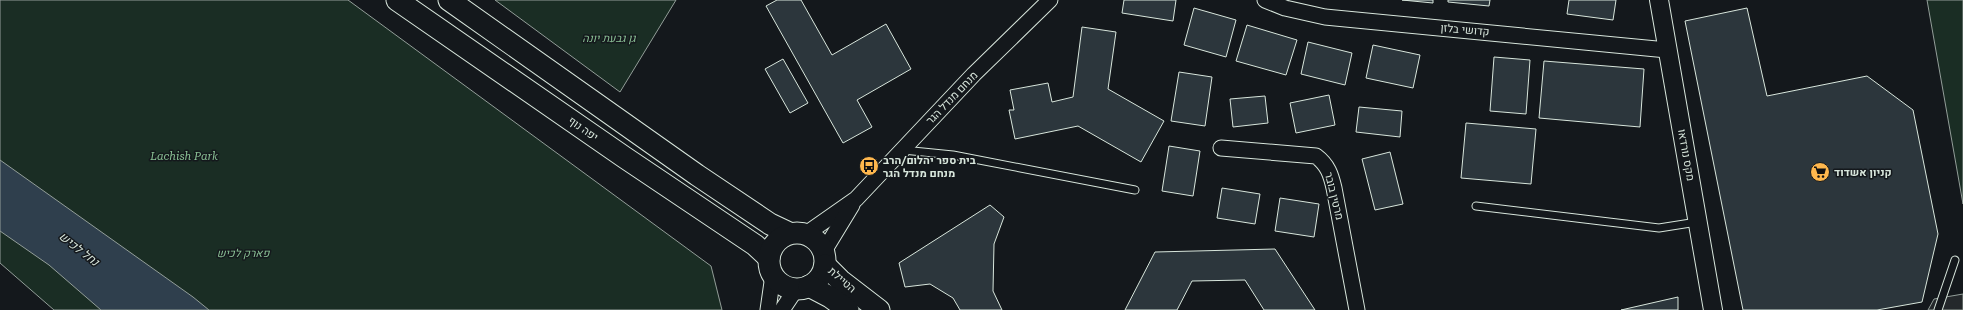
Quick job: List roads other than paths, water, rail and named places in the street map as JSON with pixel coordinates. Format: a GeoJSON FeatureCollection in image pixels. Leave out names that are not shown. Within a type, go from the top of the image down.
{"type":"FeatureCollection","features":[{"type":"Feature","properties":{"kind":"main road"},"geometry":{"type":"LineString","coordinates":[[449,0],[697,175],[770,224],[798,234],[817,241],[824,258],[819,279],[802,288],[782,285],[771,267],[775,242],[798,234]]}},
{"type":"Feature","properties":{"kind":"main road","name":"יפה נוף"},"geometry":{"type":"LineString","coordinates":[[401,1],[624,157],[755,245],[771,267]]}},
{"type":"Feature","properties":{"kind":"main road","name":"הטיילת"},"geometry":{"type":"LineString","coordinates":[[824,258],[840,280],[879,310]]}},
{"type":"Feature","properties":{"kind":"main road","name":"הטיילת"},"geometry":{"type":"LineString","coordinates":[[802,288],[830,297],[848,310]]}},
{"type":"Feature","properties":{"kind":"street","name":"מנחם מנדל הגר"},"geometry":{"type":"LineString","coordinates":[[856,199],[974,74],[1050,0]]}},
{"type":"Feature","properties":{"kind":"street","name":"קדושי בלזן"},"geometry":{"type":"LineString","coordinates":[[1265,0],[1285,8],[1325,17],[1667,50]]}},
{"type":"Feature","properties":{"kind":"street","name":"מקס נורדאו"},"geometry":{"type":"LineString","coordinates":[[1659,0],[1713,310]]}},
{"type":"Feature","properties":{"kind":"street","name":"מרטין בובר"},"geometry":{"type":"LineString","coordinates":[[1221,148],[1316,156],[1323,162],[1330,172],[1334,188],[1357,310]]}},
{"type":"Feature","properties":{"kind":"street"},"geometry":{"type":"LineString","coordinates":[[798,234],[856,199]]}},
{"type":"Feature","properties":{"kind":"street"},"geometry":{"type":"LineString","coordinates":[[824,258],[856,199]]}},
{"type":"Feature","properties":{"kind":"street"},"geometry":{"type":"LineString","coordinates":[[768,310],[771,267]]}},
{"type":"Feature","properties":{"kind":"street"},"geometry":{"type":"LineString","coordinates":[[782,310],[802,288]]}},
{"type":"Feature","properties":{"kind":"lane"},"geometry":{"type":"LineString","coordinates":[[902,150],[952,156],[1136,190]]}},
{"type":"Feature","properties":{"kind":"lane"},"geometry":{"type":"LineString","coordinates":[[1476,206],[1659,228],[1697,222]]}},
{"type":"Feature","properties":{"kind":"lane"},"geometry":{"type":"LineString","coordinates":[[1938,310],[1954,260]]}},
{"type":"Feature","properties":{"kind":"water","name":"נחל לכיש"},"geometry":{"type":"Polygon","coordinates":[[[0,160],[193,297],[209,310],[101,310],[49,265],[0,231],[0,160]]]}},
{"type":"Feature","properties":{"kind":"place","name":"בית ספר יהלום/הרב מנחם מנדל הגר"},"geometry":{"type":"Point","coordinates":[869,166]}},
{"type":"Feature","properties":{"kind":"place","name":"קניון אשדוד"},"geometry":{"type":"Point","coordinates":[1820,172]}},
{"type":"Feature","properties":{"kind":"park label","name":"גן גבעת יונה"},"geometry":{"type":"Point","coordinates":[609,38]}},
{"type":"Feature","properties":{"kind":"park label","name":"Lachish Park"},"geometry":{"type":"Point","coordinates":[184,156]}},
{"type":"Feature","properties":{"kind":"park label","name":"פארק לכיש"},"geometry":{"type":"Point","coordinates":[243,253]}}]}
